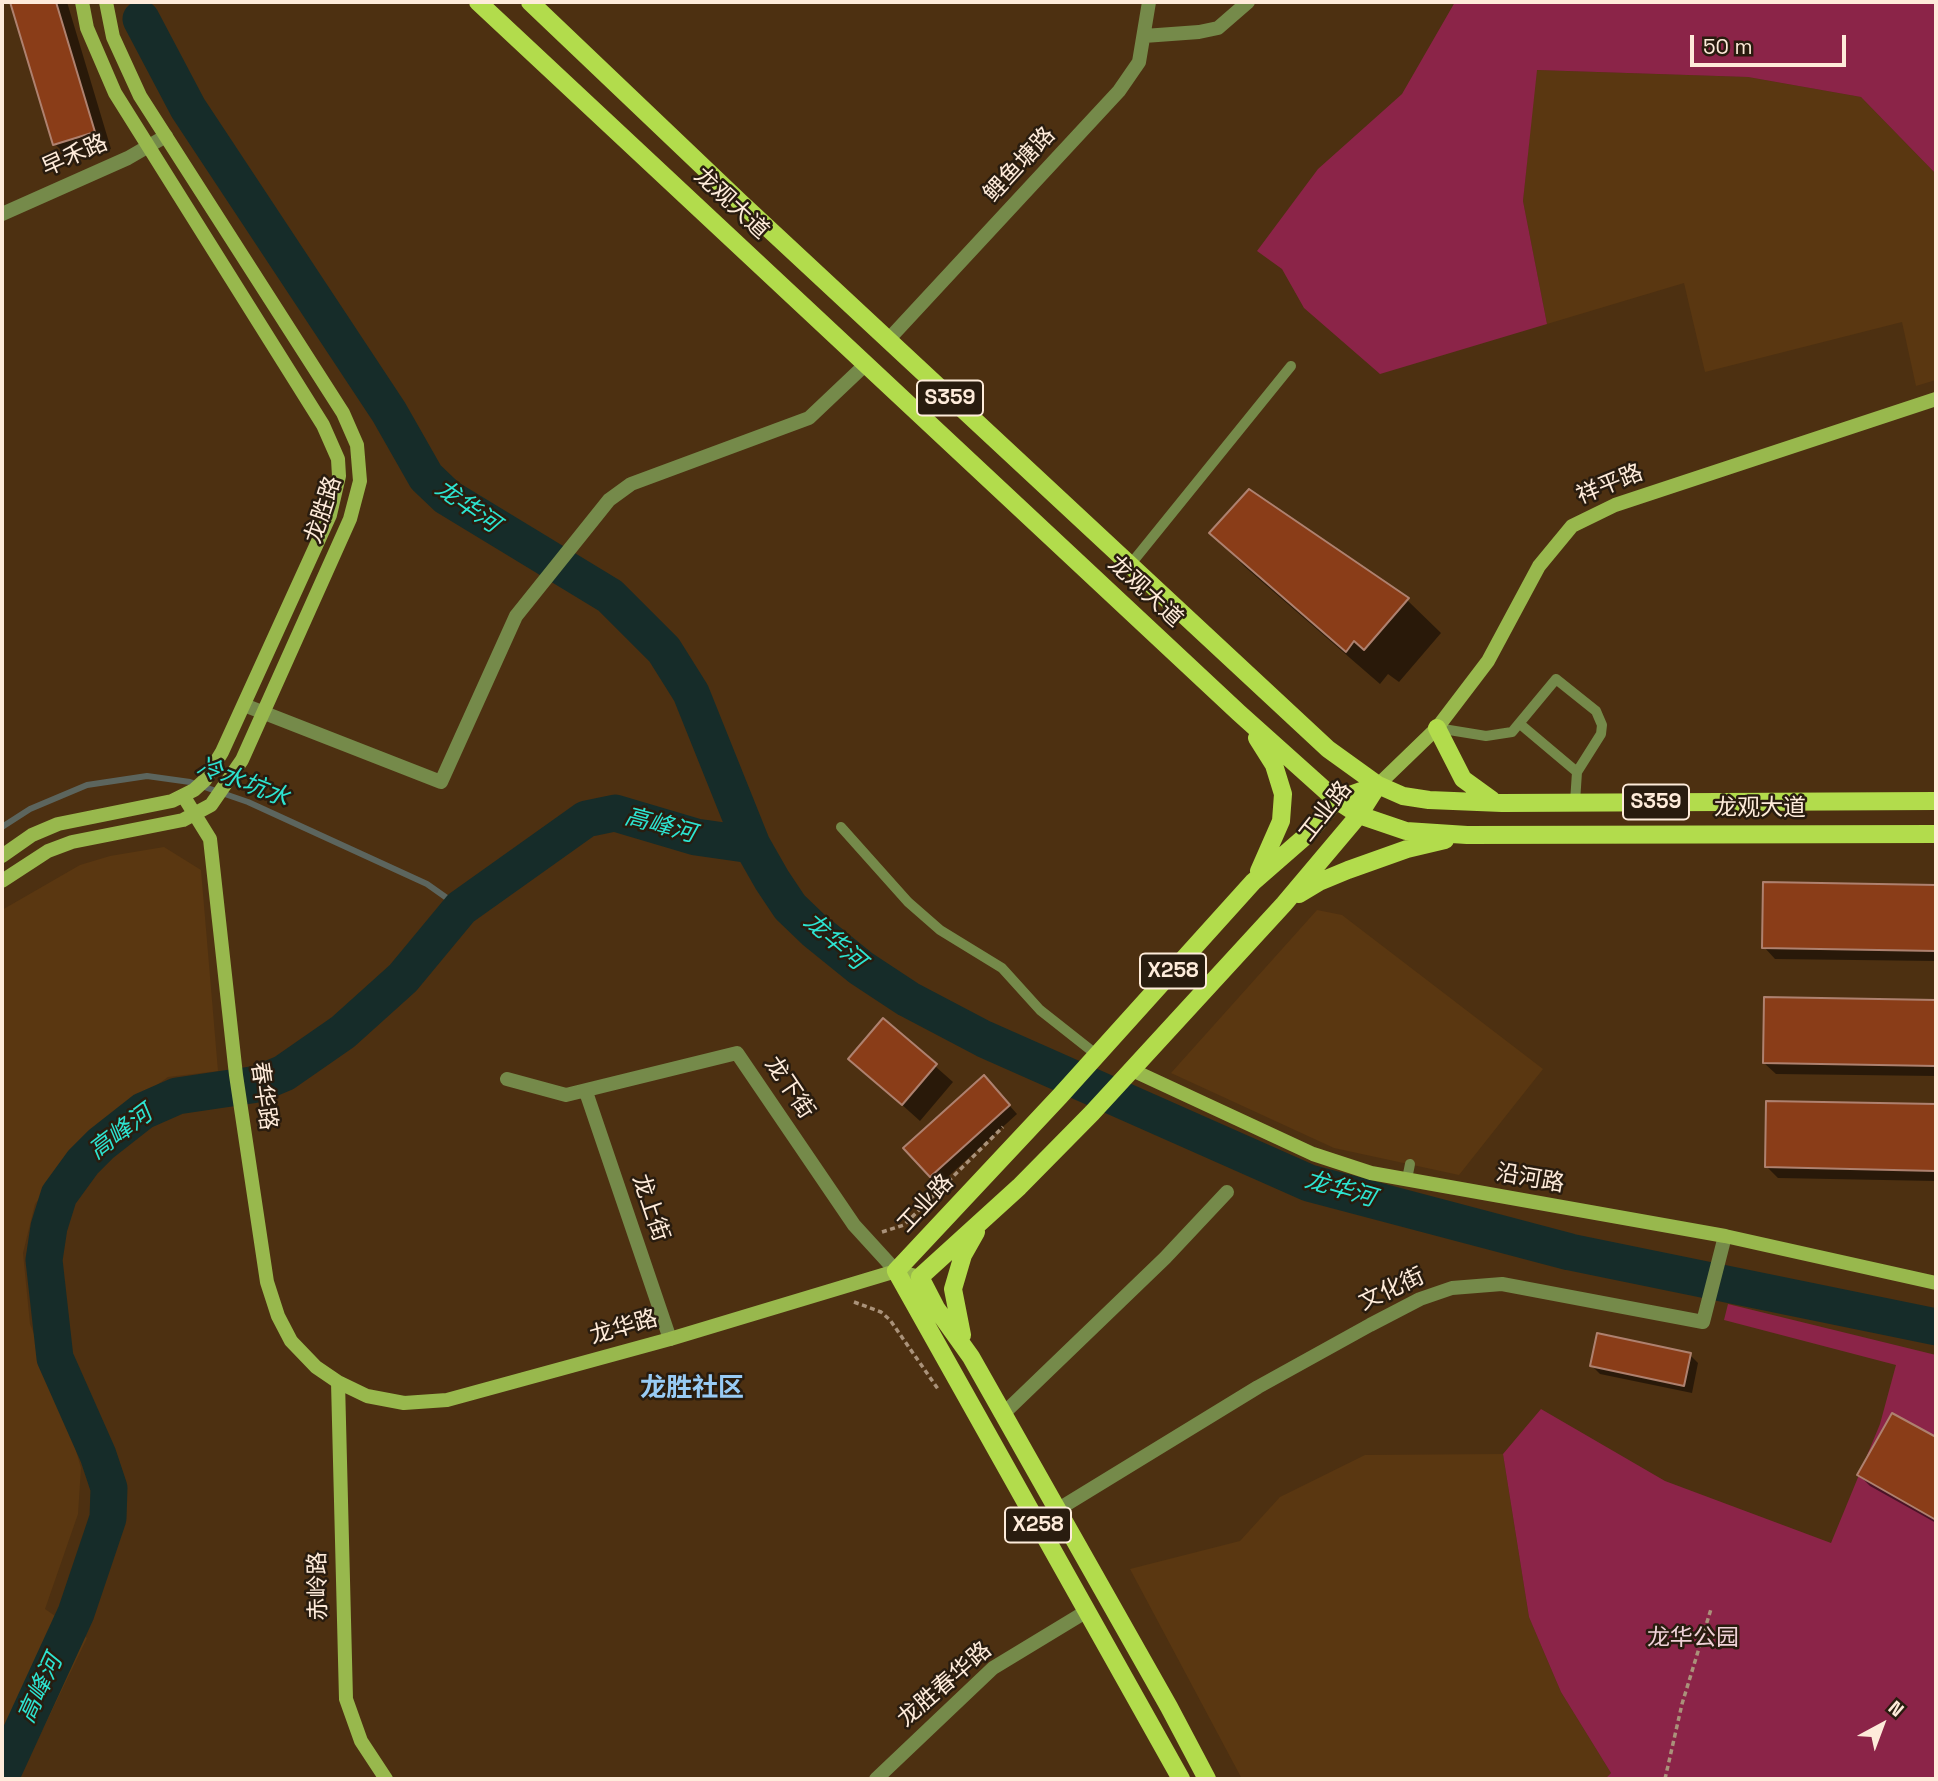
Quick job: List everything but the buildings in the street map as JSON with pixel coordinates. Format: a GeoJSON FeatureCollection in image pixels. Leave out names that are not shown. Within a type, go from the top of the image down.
{"type":"FeatureCollection","features":[{"type":"Feature","properties":{"kind":"main road","name":"龙观大道"},"geometry":{"type":"LineString","coordinates":[[478,2],[1239,713],[1336,800],[1359,815],[1406,831],[1468,835],[1936,834]]}},
{"type":"Feature","properties":{"kind":"main road","name":"龙观大道"},"geometry":{"type":"LineString","coordinates":[[530,2],[888,340],[1328,749],[1378,785],[1403,796],[1429,800],[1502,803],[1936,801]]}},
{"type":"Feature","properties":{"kind":"main road"},"geometry":{"type":"LineString","coordinates":[[1239,713],[1274,765],[1283,794],[1277,833],[1253,882]]}},
{"type":"Feature","properties":{"kind":"main road"},"geometry":{"type":"LineString","coordinates":[[1437,727],[1463,779],[1484,797],[1502,803]]}},
{"type":"Feature","properties":{"kind":"main road","name":"工业路"},"geometry":{"type":"LineString","coordinates":[[895,1271],[1060,1096],[1253,882],[1308,834],[1336,800],[1378,785]]}},
{"type":"Feature","properties":{"kind":"main road","name":"工业路"},"geometry":{"type":"LineString","coordinates":[[920,1277],[987,1217],[1092,1113],[1284,904],[1359,815],[1378,785]]}},
{"type":"Feature","properties":{"kind":"main road"},"geometry":{"type":"LineString","coordinates":[[1284,904],[1318,882],[1348,870],[1407,849],[1468,835]]}},
{"type":"Feature","properties":{"kind":"main road"},"geometry":{"type":"LineString","coordinates":[[971,1357],[959,1327],[953,1289],[963,1255],[987,1217]]}},
{"type":"Feature","properties":{"kind":"main road","name":"X258"},"geometry":{"type":"LineString","coordinates":[[895,1271],[1181,1779]]}},
{"type":"Feature","properties":{"kind":"main road","name":"X258"},"geometry":{"type":"LineString","coordinates":[[920,1277],[936,1308],[971,1357],[1207,1779]]}},
{"type":"Feature","properties":{"kind":"street","name":"龙胜路"},"geometry":{"type":"LineString","coordinates":[[82,2],[87,28],[115,93],[323,425],[338,459],[339,476],[330,515],[212,771],[186,795]]}},
{"type":"Feature","properties":{"kind":"street","name":"龙胜路"},"geometry":{"type":"LineString","coordinates":[[2,881],[48,850],[72,842],[183,820],[197,814],[214,801],[232,778],[263,712],[350,519],[360,481],[357,445],[342,413],[140,96],[122,58],[106,2]]}},
{"type":"Feature","properties":{"kind":"street","name":"鲤鱼塘路"},"geometry":{"type":"LineString","coordinates":[[888,340],[1119,91],[1139,62],[1149,2]]}},
{"type":"Feature","properties":{"kind":"street"},"geometry":{"type":"LineString","coordinates":[[1144,36],[1199,33],[1218,28],[1248,2]]}},
{"type":"Feature","properties":{"kind":"street","name":"早禾路"},"geometry":{"type":"LineString","coordinates":[[2,214],[148,147],[166,136]]}},
{"type":"Feature","properties":{"kind":"street"},"geometry":{"type":"LineString","coordinates":[[244,705],[441,782],[510,627],[541,581],[618,491],[648,477],[779,432],[809,418],[866,364]]}},
{"type":"Feature","properties":{"kind":"street","name":"祥平路"},"geometry":{"type":"LineString","coordinates":[[1378,785],[1437,727],[1489,661],[1539,566],[1572,526],[1615,505],[1936,399]]}},
{"type":"Feature","properties":{"kind":"street"},"geometry":{"type":"LineString","coordinates":[[2,856],[32,835],[58,824],[186,795]]}},
{"type":"Feature","properties":{"kind":"street","name":"春华路"},"geometry":{"type":"LineString","coordinates":[[186,795],[210,839],[214,862],[236,1075],[267,1282],[278,1316],[291,1341],[316,1367],[338,1382]]}},
{"type":"Feature","properties":{"kind":"street","name":"龙下街"},"geometry":{"type":"LineString","coordinates":[[507,1079],[552,1093],[586,1092],[737,1053],[853,1225],[895,1271]]}},
{"type":"Feature","properties":{"kind":"street","name":"沿河路"},"geometry":{"type":"LineString","coordinates":[[1129,1073],[1313,1154],[1371,1173],[1409,1172],[1725,1236],[1936,1283]]}},
{"type":"Feature","properties":{"kind":"street","name":"龙上街"},"geometry":{"type":"LineString","coordinates":[[586,1092],[670,1339]]}},
{"type":"Feature","properties":{"kind":"street"},"geometry":{"type":"LineString","coordinates":[[1003,1414],[1165,1258],[1227,1192]]}},
{"type":"Feature","properties":{"kind":"street","name":"文化街"},"geometry":{"type":"LineString","coordinates":[[1058,1510],[1258,1387],[1420,1299],[1452,1288],[1502,1284],[1703,1322],[1725,1236]]}},
{"type":"Feature","properties":{"kind":"street"},"geometry":{"type":"LineString","coordinates":[[895,1271],[920,1277]]}},
{"type":"Feature","properties":{"kind":"street","name":"龙华路"},"geometry":{"type":"LineString","coordinates":[[338,1382],[367,1396],[404,1403],[447,1400],[670,1339],[895,1271]]}},
{"type":"Feature","properties":{"kind":"street","name":"赤岭路"},"geometry":{"type":"LineString","coordinates":[[338,1382],[346,1699],[361,1741],[386,1779]]}},
{"type":"Feature","properties":{"kind":"street","name":"龙胜春华路"},"geometry":{"type":"LineString","coordinates":[[876,1779],[993,1668],[1087,1611]]}},
{"type":"Feature","properties":{"kind":"lane"},"geometry":{"type":"LineString","coordinates":[[1130,565],[1291,366]]}},
{"type":"Feature","properties":{"kind":"lane"},"geometry":{"type":"LineString","coordinates":[[1437,727],[1467,734],[1502,736],[1520,724],[1556,679],[1596,711],[1602,725],[1601,734],[1585,755],[1577,772],[1575,802]]}},
{"type":"Feature","properties":{"kind":"lane"},"geometry":{"type":"LineString","coordinates":[[1520,724],[1577,772]]}},
{"type":"Feature","properties":{"kind":"lane"},"geometry":{"type":"LineString","coordinates":[[841,827],[924,916],[950,937],[1002,968],[1040,1010],[1095,1057]]}},
{"type":"Feature","properties":{"kind":"path"},"geometry":{"type":"LineString","coordinates":[[876,1234],[904,1225],[999,1129]]}},
{"type":"Feature","properties":{"kind":"path"},"geometry":{"type":"LineString","coordinates":[[841,1303],[853,1302],[881,1312],[899,1331],[941,1393]]}},
{"type":"Feature","properties":{"kind":"path"},"geometry":{"type":"LineString","coordinates":[[1665,1779],[1682,1704],[1712,1609]]}},
{"type":"Feature","properties":{"kind":"shaded area"},"geometry":{"type":"Polygon","coordinates":[[[1536,70],[1748,77],[1861,97],[1936,174],[1936,380],[1916,386],[1902,322],[1705,372],[1684,283],[1547,324],[1523,201],[1536,70]]]}},
{"type":"Feature","properties":{"kind":"shaded area"},"geometry":{"type":"Polygon","coordinates":[[[164,847],[201,870],[218,1071],[168,1077],[119,1112],[74,1154],[35,1204],[23,1253],[30,1324],[62,1402],[81,1468],[78,1514],[45,1609],[87,1638],[19,1779],[2,1779],[2,910],[80,865],[110,856],[164,847]]]}},
{"type":"Feature","properties":{"kind":"shaded area"},"geometry":{"type":"Polygon","coordinates":[[[1317,910],[1342,915],[1543,1069],[1459,1175],[1334,1148],[1171,1073],[1317,910]]]}},
{"type":"Feature","properties":{"kind":"shaded area"},"geometry":{"type":"Polygon","coordinates":[[[1503,1454],[1529,1617],[1561,1692],[1611,1773],[1605,1779],[1242,1779],[1130,1569],[1240,1541],[1280,1497],[1365,1455],[1503,1454]]]}},
{"type":"Feature","properties":{"kind":"green space"},"geometry":{"type":"Polygon","coordinates":[[[1455,2],[1936,2],[1936,174],[1861,97],[1748,77],[1537,70],[1523,201],[1547,324],[1380,374],[1304,308],[1282,269],[1257,251],[1318,169],[1402,94],[1455,2]]]}},
{"type":"Feature","properties":{"kind":"green space","name":"龙华公园"},"geometry":{"type":"Polygon","coordinates":[[[1728,1304],[1936,1355],[1936,1779],[1605,1779],[1611,1773],[1561,1692],[1529,1617],[1503,1454],[1541,1409],[1665,1481],[1831,1543],[1880,1424],[1896,1365],[1724,1320],[1728,1304]]]}},
{"type":"Feature","properties":{"kind":"waterway","name":"龙华河"},"geometry":{"type":"LineString","coordinates":[[141,19],[188,108],[389,412],[426,477],[447,497],[610,596],[664,650],[691,693],[752,845],[772,880],[790,907],[861,968],[908,999],[984,1039],[1309,1183],[1570,1252],[1936,1327]]}},
{"type":"Feature","properties":{"kind":"waterway","name":"冷水坑水"},"geometry":{"type":"LineString","coordinates":[[2,827],[30,809],[87,785],[147,776],[190,782],[248,802],[427,884],[461,908]]}},
{"type":"Feature","properties":{"kind":"waterway","name":"高峰河"},"geometry":{"type":"LineString","coordinates":[[2,1774],[76,1613],[108,1518],[109,1488],[98,1455],[55,1358],[44,1260],[49,1227],[59,1195],[83,1162],[143,1111],[177,1096],[258,1084],[284,1073],[343,1032],[403,978],[461,908],[586,819],[615,813],[696,837],[752,845]]}},
{"type":"Feature","properties":{"kind":"district","name":"龙胜社区"},"geometry":{"type":"Point","coordinates":[692,1389]}}]}
